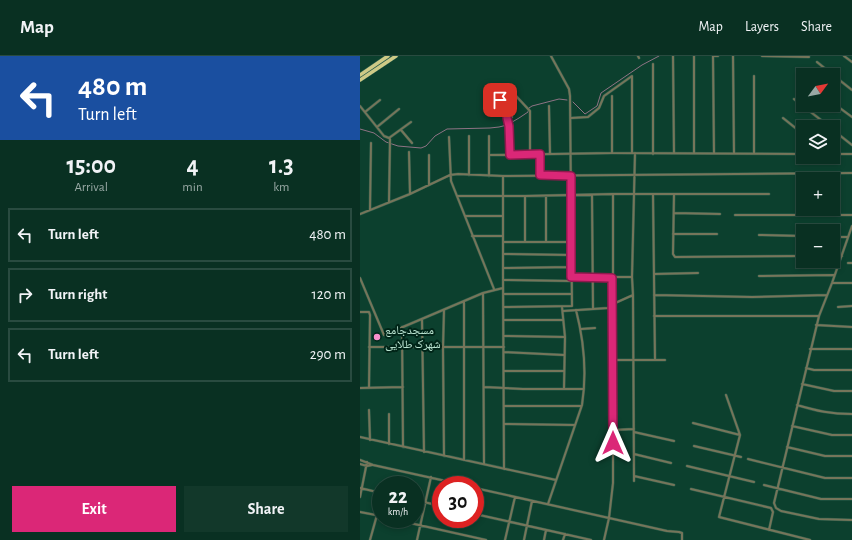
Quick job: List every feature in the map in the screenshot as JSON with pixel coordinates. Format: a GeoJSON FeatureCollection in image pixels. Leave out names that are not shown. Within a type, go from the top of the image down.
{"type":"FeatureCollection","features":[{"type":"Feature","properties":{"kind":"highway"},"geometry":{"type":"LineString","coordinates":[[360,75],[388,56]]}},
{"type":"Feature","properties":{"kind":"highway"},"geometry":{"type":"LineString","coordinates":[[360,80],[396,56]]}},
{"type":"Feature","properties":{"kind":"street"},"geometry":{"type":"LineString","coordinates":[[504,306],[572,306],[571,118],[569,89],[551,56]]}},
{"type":"Feature","properties":{"kind":"street"},"geometry":{"type":"LineString","coordinates":[[673,56],[674,153]]}},
{"type":"Feature","properties":{"kind":"street"},"geometry":{"type":"LineString","coordinates":[[694,56],[694,153]]}},
{"type":"Feature","properties":{"kind":"street"},"geometry":{"type":"LineString","coordinates":[[714,153],[713,56],[718,56]]}},
{"type":"Feature","properties":{"kind":"street"},"geometry":{"type":"LineString","coordinates":[[733,56],[734,153]]}},
{"type":"Feature","properties":{"kind":"street"},"geometry":{"type":"LineString","coordinates":[[762,56],[809,57]]}},
{"type":"Feature","properties":{"kind":"street"},"geometry":{"type":"LineString","coordinates":[[844,56],[852,62]]}},
{"type":"Feature","properties":{"kind":"street"},"geometry":{"type":"LineString","coordinates":[[816,62],[824,68]]}},
{"type":"Feature","properties":{"kind":"street"},"geometry":{"type":"LineString","coordinates":[[653,64],[653,154]]}},
{"type":"Feature","properties":{"kind":"street"},"geometry":{"type":"LineString","coordinates":[[571,118],[588,116],[599,108],[604,96],[632,76],[634,176],[632,277],[634,295],[634,481]]}},
{"type":"Feature","properties":{"kind":"street"},"geometry":{"type":"LineString","coordinates":[[754,76],[754,153]]}},
{"type":"Feature","properties":{"kind":"street"},"geometry":{"type":"LineString","coordinates":[[840,81],[852,90]]}},
{"type":"Feature","properties":{"kind":"street"},"geometry":{"type":"LineString","coordinates":[[516,96],[530,110],[530,154]]}},
{"type":"Feature","properties":{"kind":"street"},"geometry":{"type":"LineString","coordinates":[[612,96],[612,153]]}},
{"type":"Feature","properties":{"kind":"street"},"geometry":{"type":"LineString","coordinates":[[794,99],[821,120]]}},
{"type":"Feature","properties":{"kind":"street"},"geometry":{"type":"LineString","coordinates":[[365,112],[380,100]]}},
{"type":"Feature","properties":{"kind":"street"},"geometry":{"type":"LineString","coordinates":[[500,100],[512,117]]}},
{"type":"Feature","properties":{"kind":"street"},"geometry":{"type":"LineString","coordinates":[[360,106],[384,136],[390,139]]}},
{"type":"Feature","properties":{"kind":"street"},"geometry":{"type":"LineString","coordinates":[[549,106],[550,154]]}},
{"type":"Feature","properties":{"kind":"street"},"geometry":{"type":"LineString","coordinates":[[840,108],[852,117]]}},
{"type":"Feature","properties":{"kind":"street"},"geometry":{"type":"LineString","coordinates":[[376,127],[399,109]]}},
{"type":"Feature","properties":{"kind":"street"},"geometry":{"type":"LineString","coordinates":[[507,110],[510,155]]}},
{"type":"Feature","properties":{"kind":"street"},"geometry":{"type":"LineString","coordinates":[[782,118],[796,129]]}},
{"type":"Feature","properties":{"kind":"street"},"geometry":{"type":"LineString","coordinates":[[389,202],[390,139],[412,122]]}},
{"type":"Feature","properties":{"kind":"street"},"geometry":{"type":"LineString","coordinates":[[401,130],[412,143]]}},
{"type":"Feature","properties":{"kind":"street"},"geometry":{"type":"LineString","coordinates":[[469,136],[469,175]]}},
{"type":"Feature","properties":{"kind":"street"},"geometry":{"type":"LineString","coordinates":[[489,136],[489,176]]}},
{"type":"Feature","properties":{"kind":"street"},"geometry":{"type":"LineString","coordinates":[[840,136],[852,145]]}},
{"type":"Feature","properties":{"kind":"street"},"geometry":{"type":"LineString","coordinates":[[449,137],[450,175],[472,236],[494,290]]}},
{"type":"Feature","properties":{"kind":"street"},"geometry":{"type":"LineString","coordinates":[[370,210],[371,143]]}},
{"type":"Feature","properties":{"kind":"street"},"geometry":{"type":"LineString","coordinates":[[409,152],[410,194]]}},
{"type":"Feature","properties":{"kind":"street"},"geometry":{"type":"LineString","coordinates":[[489,155],[612,153],[796,154]]}},
{"type":"Feature","properties":{"kind":"street"},"geometry":{"type":"LineString","coordinates":[[540,154],[540,175]]}},
{"type":"Feature","properties":{"kind":"street"},"geometry":{"type":"LineString","coordinates":[[840,154],[852,154]]}},
{"type":"Feature","properties":{"kind":"street"},"geometry":{"type":"LineString","coordinates":[[429,155],[429,185]]}},
{"type":"Feature","properties":{"kind":"street"},"geometry":{"type":"LineString","coordinates":[[360,214],[410,194],[450,175],[634,176],[738,173],[852,173]]}},
{"type":"Feature","properties":{"kind":"street"},"geometry":{"type":"LineString","coordinates":[[503,176],[504,469]]}},
{"type":"Feature","properties":{"kind":"street"},"geometry":{"type":"LineString","coordinates":[[604,540],[609,518],[613,483],[613,194]]}},
{"type":"Feature","properties":{"kind":"street"},"geometry":{"type":"LineString","coordinates":[[653,194],[655,359]]}},
{"type":"Feature","properties":{"kind":"street"},"geometry":{"type":"LineString","coordinates":[[674,194],[673,254],[675,257],[796,256]]}},
{"type":"Feature","properties":{"kind":"street"},"geometry":{"type":"LineString","coordinates":[[457,196],[769,194]]}},
{"type":"Feature","properties":{"kind":"street"},"geometry":{"type":"LineString","coordinates":[[592,195],[593,309]]}},
{"type":"Feature","properties":{"kind":"street"},"geometry":{"type":"LineString","coordinates":[[525,196],[525,242]]}},
{"type":"Feature","properties":{"kind":"street"},"geometry":{"type":"LineString","coordinates":[[546,196],[546,242]]}},
{"type":"Feature","properties":{"kind":"street"},"geometry":{"type":"LineString","coordinates":[[674,214],[720,214]]}},
{"type":"Feature","properties":{"kind":"street"},"geometry":{"type":"LineString","coordinates":[[735,215],[852,215]]}},
{"type":"Feature","properties":{"kind":"street"},"geometry":{"type":"LineString","coordinates":[[465,216],[503,216]]}},
{"type":"Feature","properties":{"kind":"street"},"geometry":{"type":"LineString","coordinates":[[852,226],[816,325],[774,503],[776,508],[781,511],[819,520],[852,520]]}},
{"type":"Feature","properties":{"kind":"street"},"geometry":{"type":"LineString","coordinates":[[673,234],[717,234]]}},
{"type":"Feature","properties":{"kind":"street"},"geometry":{"type":"LineString","coordinates":[[759,235],[796,236]]}},
{"type":"Feature","properties":{"kind":"street"},"geometry":{"type":"LineString","coordinates":[[472,236],[503,236]]}},
{"type":"Feature","properties":{"kind":"street"},"geometry":{"type":"LineString","coordinates":[[840,236],[848,237]]}},
{"type":"Feature","properties":{"kind":"street"},"geometry":{"type":"LineString","coordinates":[[503,242],[571,242]]}},
{"type":"Feature","properties":{"kind":"street"},"geometry":{"type":"LineString","coordinates":[[503,254],[571,255]]}},
{"type":"Feature","properties":{"kind":"street"},"geometry":{"type":"LineString","coordinates":[[503,268],[571,267]]}},
{"type":"Feature","properties":{"kind":"street"},"geometry":{"type":"LineString","coordinates":[[654,274],[698,273]]}},
{"type":"Feature","properties":{"kind":"street"},"geometry":{"type":"LineString","coordinates":[[759,276],[834,275]]}},
{"type":"Feature","properties":{"kind":"street"},"geometry":{"type":"LineString","coordinates":[[571,277],[632,277]]}},
{"type":"Feature","properties":{"kind":"street"},"geometry":{"type":"LineString","coordinates":[[360,278],[384,335],[483,292],[503,288]]}},
{"type":"Feature","properties":{"kind":"street"},"geometry":{"type":"LineString","coordinates":[[503,280],[571,281]]}},
{"type":"Feature","properties":{"kind":"street"},"geometry":{"type":"LineString","coordinates":[[832,283],[852,283]]}},
{"type":"Feature","properties":{"kind":"street"},"geometry":{"type":"LineString","coordinates":[[483,292],[484,464]]}},
{"type":"Feature","properties":{"kind":"street"},"geometry":{"type":"LineString","coordinates":[[503,294],[572,294]]}},
{"type":"Feature","properties":{"kind":"street"},"geometry":{"type":"LineString","coordinates":[[563,311],[608,308],[613,304],[634,295]]}},
{"type":"Feature","properties":{"kind":"street"},"geometry":{"type":"LineString","coordinates":[[654,295],[752,297],[827,295]]}},
{"type":"Feature","properties":{"kind":"street"},"geometry":{"type":"LineString","coordinates":[[464,301],[464,460]]}},
{"type":"Feature","properties":{"kind":"street"},"geometry":{"type":"LineString","coordinates":[[838,307],[852,306]]}},
{"type":"Feature","properties":{"kind":"street"},"geometry":{"type":"LineString","coordinates":[[562,307],[565,337],[564,388]]}},
{"type":"Feature","properties":{"kind":"street"},"geometry":{"type":"LineString","coordinates":[[444,310],[444,456]]}},
{"type":"Feature","properties":{"kind":"street"},"geometry":{"type":"LineString","coordinates":[[548,504],[581,406],[584,389],[584,362],[581,329],[576,310]]}},
{"type":"Feature","properties":{"kind":"street"},"geometry":{"type":"LineString","coordinates":[[360,312],[369,312],[369,388]]}},
{"type":"Feature","properties":{"kind":"street"},"geometry":{"type":"LineString","coordinates":[[654,316],[819,316]]}},
{"type":"Feature","properties":{"kind":"street"},"geometry":{"type":"LineString","coordinates":[[422,319],[424,452]]}},
{"type":"Feature","properties":{"kind":"street"},"geometry":{"type":"LineString","coordinates":[[504,320],[563,320]]}},
{"type":"Feature","properties":{"kind":"street"},"geometry":{"type":"LineString","coordinates":[[816,325],[852,327]]}},
{"type":"Feature","properties":{"kind":"street"},"geometry":{"type":"LineString","coordinates":[[402,328],[403,447]]}},
{"type":"Feature","properties":{"kind":"street"},"geometry":{"type":"LineString","coordinates":[[581,329],[595,328]]}},
{"type":"Feature","properties":{"kind":"street"},"geometry":{"type":"LineString","coordinates":[[504,336],[565,337]]}},
{"type":"Feature","properties":{"kind":"street"},"geometry":{"type":"LineString","coordinates":[[369,347],[504,348]]}},
{"type":"Feature","properties":{"kind":"street"},"geometry":{"type":"LineString","coordinates":[[810,349],[852,349]]}},
{"type":"Feature","properties":{"kind":"street"},"geometry":{"type":"LineString","coordinates":[[504,352],[564,355]]}},
{"type":"Feature","properties":{"kind":"street"},"geometry":{"type":"LineString","coordinates":[[613,360],[665,360]]}},
{"type":"Feature","properties":{"kind":"street"},"geometry":{"type":"LineString","coordinates":[[806,368],[814,370],[852,370]]}},
{"type":"Feature","properties":{"kind":"street"},"geometry":{"type":"LineString","coordinates":[[504,371],[564,370]]}},
{"type":"Feature","properties":{"kind":"street"},"geometry":{"type":"LineString","coordinates":[[802,384],[834,391],[852,391]]}},
{"type":"Feature","properties":{"kind":"street"},"geometry":{"type":"LineString","coordinates":[[360,388],[403,387]]}},
{"type":"Feature","properties":{"kind":"street"},"geometry":{"type":"LineString","coordinates":[[484,387],[523,389],[584,389]]}},
{"type":"Feature","properties":{"kind":"street"},"geometry":{"type":"LineString","coordinates":[[726,395],[740,435],[719,517],[810,540]]}},
{"type":"Feature","properties":{"kind":"street"},"geometry":{"type":"LineString","coordinates":[[797,405],[823,412],[852,414]]}},
{"type":"Feature","properties":{"kind":"street"},"geometry":{"type":"LineString","coordinates":[[504,406],[581,406]]}},
{"type":"Feature","properties":{"kind":"street"},"geometry":{"type":"LineString","coordinates":[[369,410],[370,440]]}},
{"type":"Feature","properties":{"kind":"street"},"geometry":{"type":"LineString","coordinates":[[389,414],[389,444]]}},
{"type":"Feature","properties":{"kind":"street"},"geometry":{"type":"LineString","coordinates":[[693,423],[740,435]]}},
{"type":"Feature","properties":{"kind":"street"},"geometry":{"type":"LineString","coordinates":[[504,424],[575,425]]}},
{"type":"Feature","properties":{"kind":"street"},"geometry":{"type":"LineString","coordinates":[[792,426],[832,435],[852,435]]}},
{"type":"Feature","properties":{"kind":"street"},"geometry":{"type":"LineString","coordinates":[[613,430],[634,430],[674,441]]}},
{"type":"Feature","properties":{"kind":"street"},"geometry":{"type":"LineString","coordinates":[[360,437],[556,480]]}},
{"type":"Feature","properties":{"kind":"street"},"geometry":{"type":"LineString","coordinates":[[694,446],[741,457]]}},
{"type":"Feature","properties":{"kind":"street"},"geometry":{"type":"LineString","coordinates":[[787,447],[825,456],[852,456]]}},
{"type":"Feature","properties":{"kind":"street"},"geometry":{"type":"LineString","coordinates":[[634,454],[671,463]]}},
{"type":"Feature","properties":{"kind":"street"},"geometry":{"type":"LineString","coordinates":[[748,459],[825,478],[852,478]]}},
{"type":"Feature","properties":{"kind":"street"},"geometry":{"type":"LineString","coordinates":[[360,460],[373,465],[431,477],[424,507]]}},
{"type":"Feature","properties":{"kind":"street"},"geometry":{"type":"LineString","coordinates":[[360,497],[367,462]]}},
{"type":"Feature","properties":{"kind":"street"},"geometry":{"type":"LineString","coordinates":[[360,464],[367,466],[373,465]]}},
{"type":"Feature","properties":{"kind":"street"},"geometry":{"type":"LineString","coordinates":[[687,466],[754,482]]}},
{"type":"Feature","properties":{"kind":"street"},"geometry":{"type":"LineString","coordinates":[[634,476],[674,485]]}},
{"type":"Feature","properties":{"kind":"street"},"geometry":{"type":"LineString","coordinates":[[764,485],[821,499],[852,499]]}},
{"type":"Feature","properties":{"kind":"street"},"geometry":{"type":"LineString","coordinates":[[361,488],[372,491]]}},
{"type":"Feature","properties":{"kind":"street"},"geometry":{"type":"LineString","coordinates":[[484,490],[667,531],[679,532],[682,534],[682,540]]}},
{"type":"Feature","properties":{"kind":"street"},"geometry":{"type":"LineString","coordinates":[[691,490],[771,508],[773,512],[769,530]]}},
{"type":"Feature","properties":{"kind":"street"},"geometry":{"type":"LineString","coordinates":[[505,540],[515,497]]}},
{"type":"Feature","properties":{"kind":"street"},"geometry":{"type":"LineString","coordinates":[[524,540],[532,501]]}},
{"type":"Feature","properties":{"kind":"street"},"geometry":{"type":"LineString","coordinates":[[425,503],[432,504]]}},
{"type":"Feature","properties":{"kind":"street"},"geometry":{"type":"LineString","coordinates":[[360,512],[372,514]]}},
{"type":"Feature","properties":{"kind":"street"},"geometry":{"type":"LineString","coordinates":[[484,516],[591,540]]}},
{"type":"Feature","properties":{"kind":"street"},"geometry":{"type":"LineString","coordinates":[[424,525],[486,540]]}},
{"type":"Feature","properties":{"kind":"street"},"geometry":{"type":"LineString","coordinates":[[370,540],[373,528]]}},
{"type":"Feature","properties":{"kind":"street"},"geometry":{"type":"LineString","coordinates":[[417,540],[419,528]]}},
{"type":"Feature","properties":{"kind":"street"},"geometry":{"type":"LineString","coordinates":[[544,540],[546,530]]}},
{"type":"Feature","properties":{"kind":"street"},"geometry":{"type":"LineString","coordinates":[[563,540],[565,534]]}},
{"type":"Feature","properties":{"kind":"waterway"},"geometry":{"type":"LineString","coordinates":[[573,102],[585,114],[597,106],[601,93],[642,65],[659,56]]}},
{"type":"Feature","properties":{"kind":"waterway"},"geometry":{"type":"LineString","coordinates":[[360,129],[374,133],[386,142],[398,146],[421,148],[426,146],[435,136],[447,129],[499,127],[507,125],[519,118],[528,112],[529,108],[532,106],[559,99],[567,100]]}},
{"type":"Feature","properties":{"kind":"place","name":"مسجدجامع شهرک طلایی"},"geometry":{"type":"Point","coordinates":[377,337]}},
{"type":"Feature","properties":{"kind":"route"},"geometry":{"type":"LineString","coordinates":[[500,100],[507,110],[510,155],[540,154],[540,175],[571,176],[571,277],[612,278],[613,443]]}}]}
